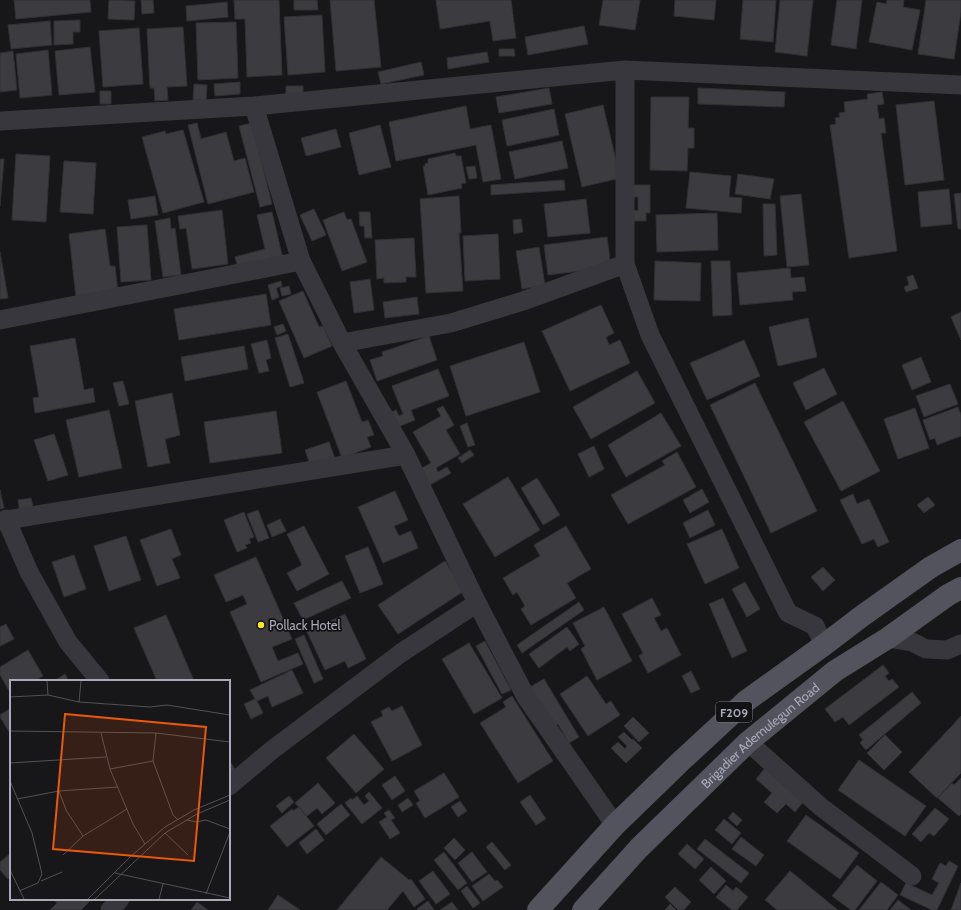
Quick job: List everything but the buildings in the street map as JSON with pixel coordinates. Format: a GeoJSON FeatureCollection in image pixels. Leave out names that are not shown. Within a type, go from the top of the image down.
{"type":"FeatureCollection","features":[{"type":"Feature","properties":{"kind":"main road","name":"F209"},"geometry":{"type":"LineString","coordinates":[[538,910],[615,825],[746,701],[931,567],[961,550]]}},
{"type":"Feature","properties":{"kind":"main road","name":"Brigadier Ademulegun Road"},"geometry":{"type":"LineString","coordinates":[[583,910],[639,848],[748,742],[835,671],[888,638],[948,595],[961,588]]}},
{"type":"Feature","properties":{"kind":"street"},"geometry":{"type":"LineString","coordinates":[[625,70],[625,264],[650,334],[788,612],[815,626],[824,645]]}},
{"type":"Feature","properties":{"kind":"street"},"geometry":{"type":"LineString","coordinates":[[0,122],[254,106],[625,70],[961,85]]}},
{"type":"Feature","properties":{"kind":"street"},"geometry":{"type":"LineString","coordinates":[[254,106],[301,261],[342,343],[406,455],[477,603],[526,697],[615,825]]}},
{"type":"Feature","properties":{"kind":"street"},"geometry":{"type":"LineString","coordinates":[[0,320],[301,261]]}},
{"type":"Feature","properties":{"kind":"street"},"geometry":{"type":"LineString","coordinates":[[342,343],[451,323],[523,302],[625,264]]}},
{"type":"Feature","properties":{"kind":"street"},"geometry":{"type":"LineString","coordinates":[[99,680],[68,642],[29,572],[3,520],[406,455]]}},
{"type":"Feature","properties":{"kind":"street"},"geometry":{"type":"LineString","coordinates":[[230,785],[272,750],[401,653],[477,603]]}},
{"type":"Feature","properties":{"kind":"street"},"geometry":{"type":"LineString","coordinates":[[888,638],[912,642],[926,649],[947,650],[961,644]]}},
{"type":"Feature","properties":{"kind":"street"},"geometry":{"type":"LineString","coordinates":[[748,742],[821,807],[912,876]]}},
{"type":"Feature","properties":{"kind":"street"},"geometry":{"type":"LineString","coordinates":[[110,910],[119,900]]}},
{"type":"Feature","properties":{"kind":"place","name":"Pollack Hotel"},"geometry":{"type":"Point","coordinates":[261,625]}}]}
